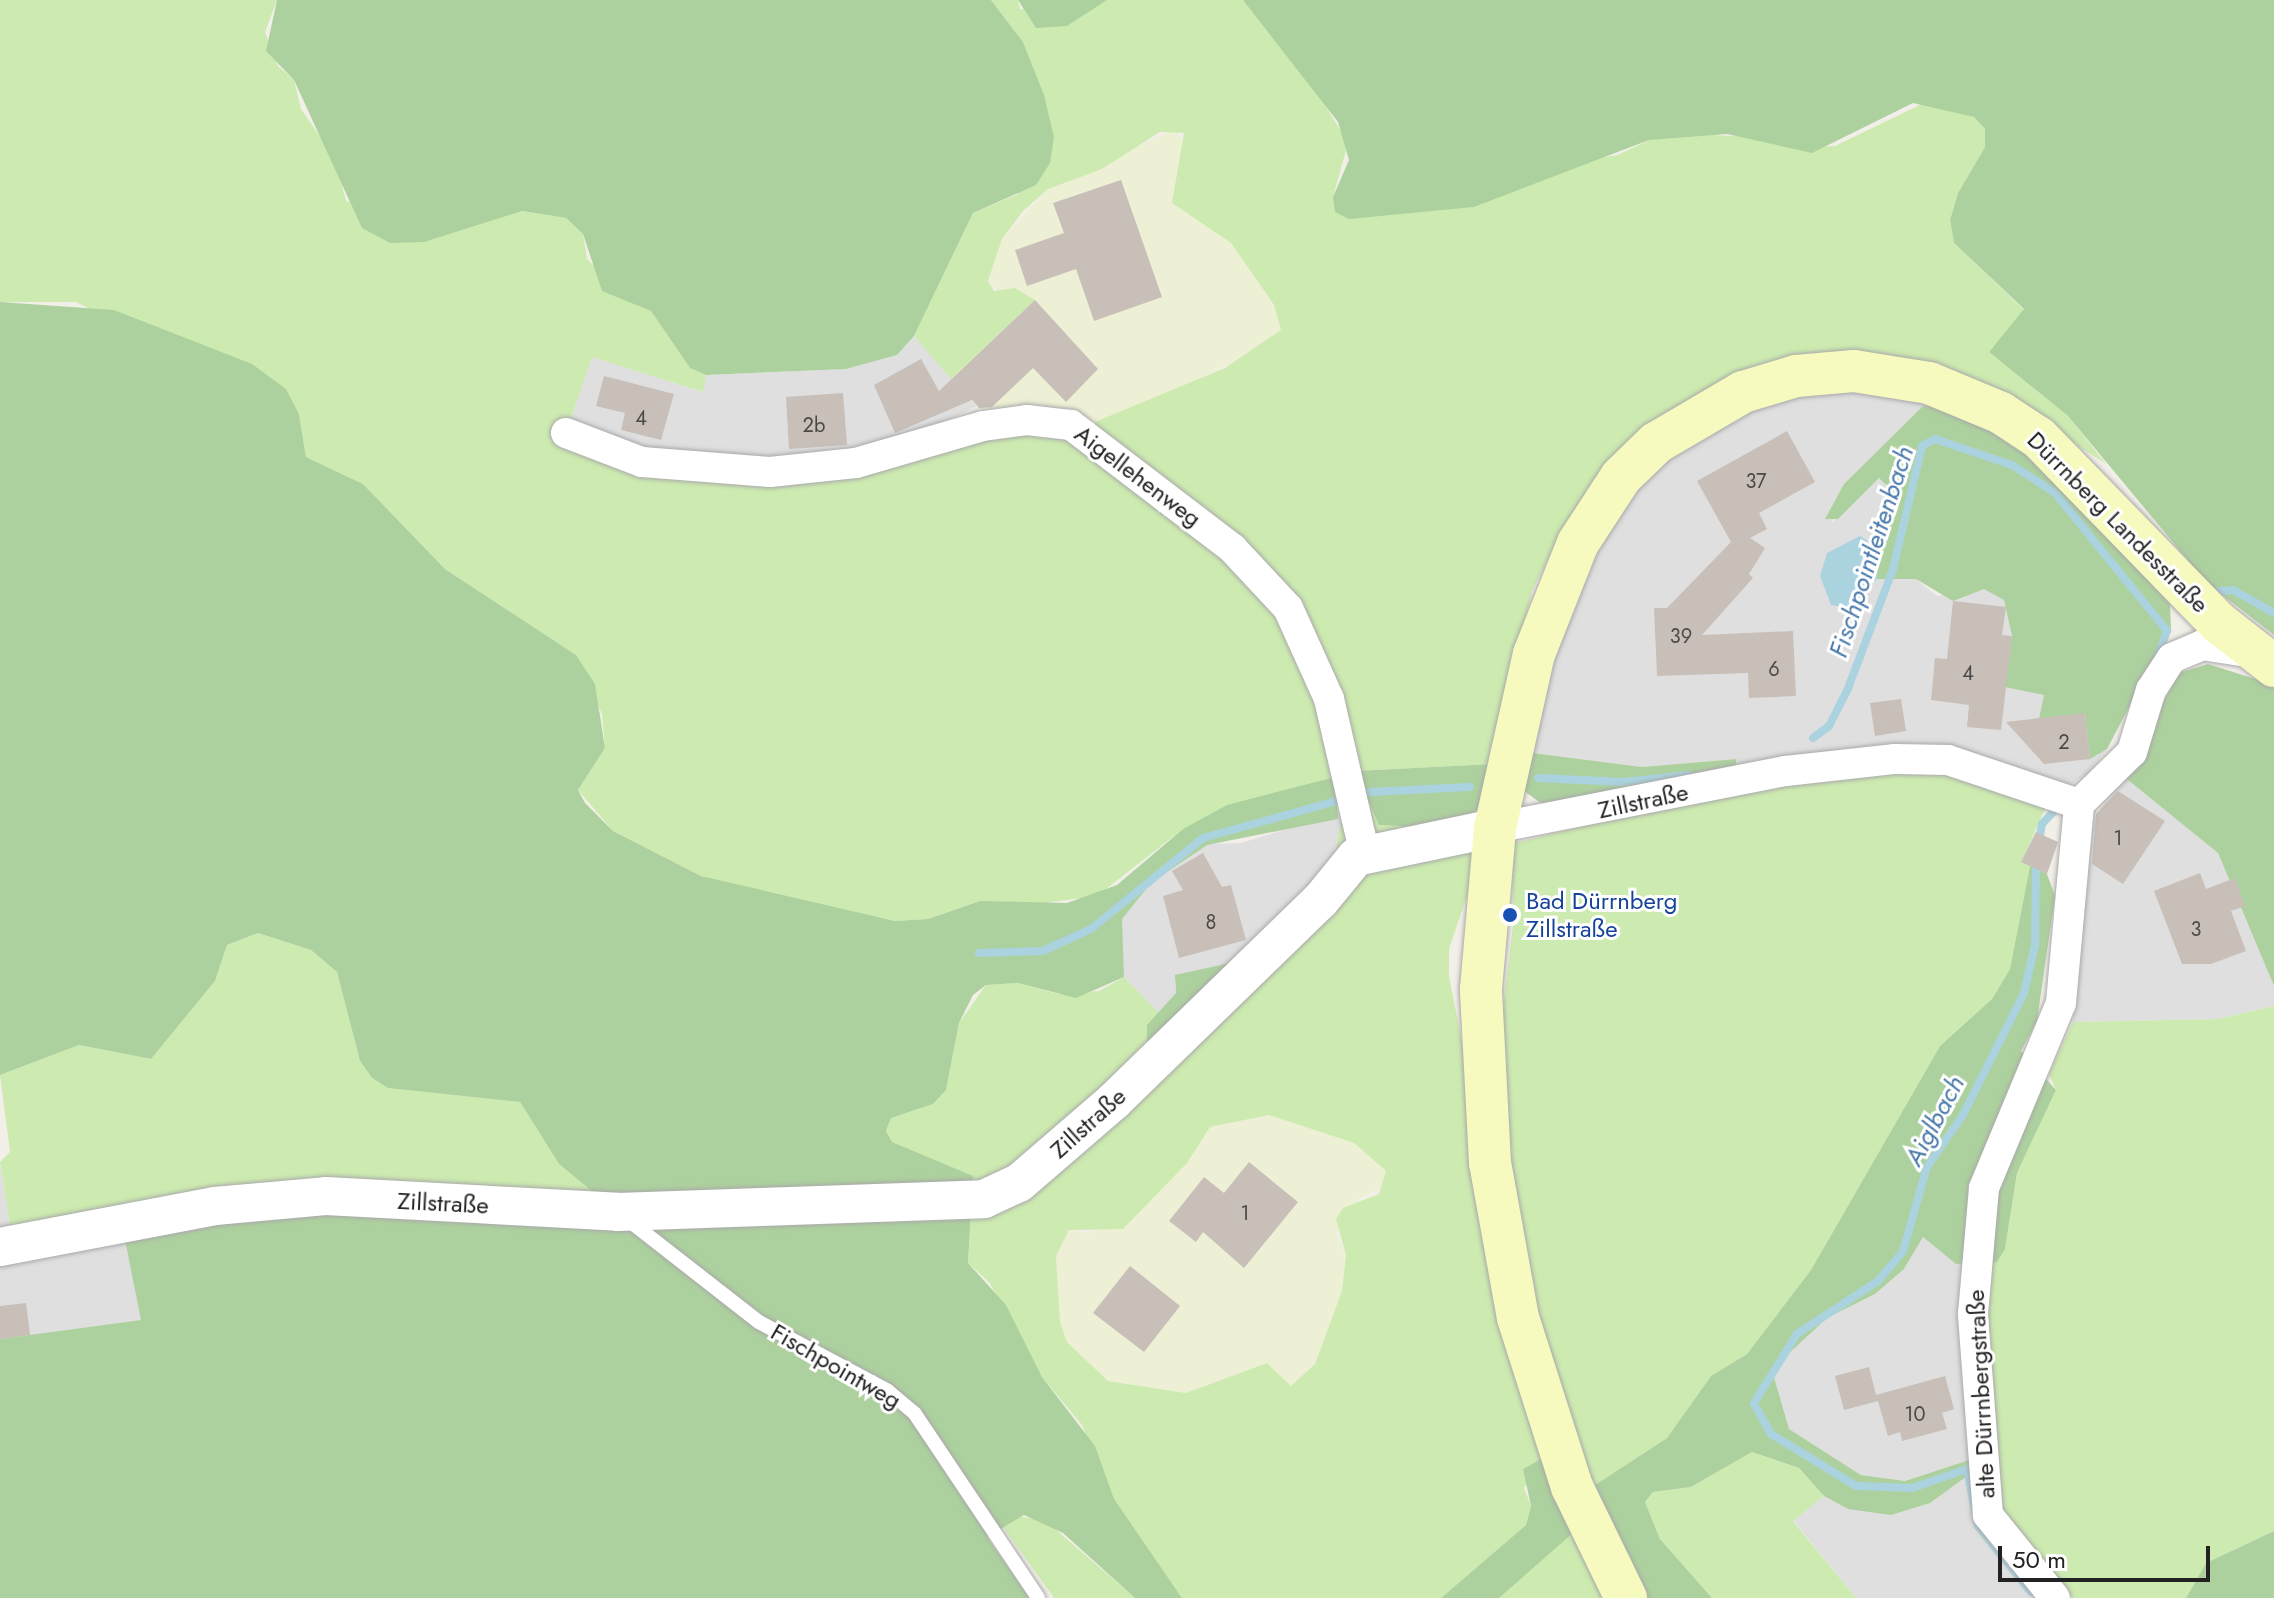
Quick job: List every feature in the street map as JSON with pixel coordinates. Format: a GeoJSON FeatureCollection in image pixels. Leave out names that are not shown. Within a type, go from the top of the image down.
{"type":"FeatureCollection","features":[{"type":"Feature","properties":{"kind":"main road","name":"Dürrnberg Landesstraße"},"geometry":{"type":"LineString","coordinates":[[1626,1598],[1543,1407],[1499,1231],[1481,989],[1495,828],[1534,654],[1578,543],[1621,477],[1656,443],[1743,392],[1796,376],[1894,374],[2001,413],[2039,438],[2185,587],[2266,660]]}},
{"type":"Feature","properties":{"kind":"street","name":"Aigellehenweg"},"geometry":{"type":"LineString","coordinates":[[566,433],[642,462],[770,472],[856,463],[983,426],[1027,420],[1071,425],[1232,548],[1288,608],[1329,699],[1364,851]]}},
{"type":"Feature","properties":{"kind":"street"},"geometry":{"type":"LineString","coordinates":[[2070,802],[2132,752],[2161,671],[2187,648],[2199,624],[2185,587]]}},
{"type":"Feature","properties":{"kind":"street"},"geometry":{"type":"LineString","coordinates":[[2187,648],[2218,645],[2266,660]]}},
{"type":"Feature","properties":{"kind":"street","name":"Zillstraße"},"geometry":{"type":"LineString","coordinates":[[0,1247],[215,1206],[312,1197],[618,1212],[951,1205],[1002,1193],[1114,1101],[1364,851],[1786,771],[1895,759],[1948,760],[2070,802]]}},
{"type":"Feature","properties":{"kind":"street","name":"alte Dürrnbergstraße"},"geometry":{"type":"LineString","coordinates":[[2055,1598],[1988,1515],[1973,1299],[1992,1157],[2061,1003],[2070,802]]}},
{"type":"Feature","properties":{"kind":"lane","name":"Fischpointweg"},"geometry":{"type":"LineString","coordinates":[[618,1212],[759,1322],[879,1385],[915,1414],[1038,1598]]}},
{"type":"Feature","properties":{"kind":"shaded area"},"geometry":{"type":"Polygon","coordinates":[[[914,336],[977,406],[894,446],[844,460],[691,460],[569,426],[591,356],[702,392],[706,375],[846,369],[897,355],[914,336]]]}},
{"type":"Feature","properties":{"kind":"shaded area"},"geometry":{"type":"Polygon","coordinates":[[[1819,387],[1938,402],[1922,408],[1844,484],[1832,523],[1879,478],[1892,491],[1880,549],[1901,577],[1916,579],[1937,596],[1984,588],[2005,600],[2012,636],[2044,695],[2040,718],[2085,713],[2090,758],[2107,749],[2088,774],[2067,786],[1736,773],[1735,759],[1642,767],[1526,752],[1563,608],[1641,479],[1757,399],[1819,387]]]}},
{"type":"Feature","properties":{"kind":"shaded area"},"geometry":{"type":"Polygon","coordinates":[[[2123,776],[2218,853],[2274,986],[2274,1006],[2218,1019],[2073,1022],[2072,851],[2123,776]]]}},
{"type":"Feature","properties":{"kind":"shaded area"},"geometry":{"type":"Polygon","coordinates":[[[1343,812],[1332,867],[1239,961],[1175,980],[1176,993],[1160,1014],[1124,977],[1121,919],[1151,883],[1207,844],[1241,843],[1343,812]]]}},
{"type":"Feature","properties":{"kind":"shaded area"},"geometry":{"type":"Polygon","coordinates":[[[0,1163],[15,1257],[124,1235],[142,1320],[0,1340],[0,1163]]]}},
{"type":"Feature","properties":{"kind":"shaded area"},"geometry":{"type":"Polygon","coordinates":[[[1923,1236],[1966,1264],[1972,1459],[1905,1481],[1861,1475],[1789,1429],[1774,1377],[1785,1357],[1827,1318],[1875,1294],[1904,1269],[1923,1236]]]}},
{"type":"Feature","properties":{"kind":"shaded area"},"geometry":{"type":"Polygon","coordinates":[[[1974,1471],[2045,1598],[1856,1598],[1793,1520],[1824,1496],[1848,1509],[1974,1471]]]}},
{"type":"Feature","properties":{"kind":"green space"},"geometry":{"type":"Polygon","coordinates":[[[0,0],[277,0],[265,32],[278,66],[294,80],[301,109],[335,158],[346,201],[458,228],[522,211],[566,218],[583,234],[587,259],[629,301],[651,311],[690,368],[706,375],[703,392],[592,357],[566,433],[670,474],[1055,430],[1252,580],[1302,654],[1335,777],[1183,829],[1097,896],[1036,904],[980,901],[928,919],[895,921],[746,889],[701,876],[613,831],[578,790],[605,748],[602,714],[576,655],[445,569],[363,484],[306,457],[299,414],[76,302],[0,302],[0,0]]]}},
{"type":"Feature","properties":{"kind":"green space"},"geometry":{"type":"Polygon","coordinates":[[[277,0],[991,0],[1023,42],[1044,95],[1054,137],[1050,163],[1036,185],[973,213],[914,336],[897,355],[846,369],[706,375],[690,368],[651,311],[602,291],[583,234],[566,218],[522,211],[424,242],[390,243],[362,228],[294,80],[266,51],[277,0]]]}},
{"type":"Feature","properties":{"kind":"green space"},"geometry":{"type":"Polygon","coordinates":[[[991,0],[1018,0],[1020,9],[1087,11],[1107,0],[1243,0],[1308,77],[1348,143],[1333,197],[1618,155],[1649,140],[1692,134],[1755,137],[1790,148],[1835,146],[1928,101],[1974,117],[1985,129],[1985,147],[1958,193],[1950,220],[1954,243],[2024,310],[1989,352],[2068,416],[2106,464],[1992,390],[1716,387],[1628,443],[1560,535],[1532,591],[1492,764],[1356,771],[1318,645],[1090,424],[1225,368],[1281,330],[1274,305],[1231,243],[1172,203],[1184,133],[1160,132],[1102,169],[1048,189],[1023,211],[1002,239],[988,281],[994,291],[1015,288],[1035,300],[951,379],[914,336],[973,213],[1018,194],[1054,137],[1023,42],[991,0]]]}},
{"type":"Feature","properties":{"kind":"green space"},"geometry":{"type":"Polygon","coordinates":[[[1018,0],[1107,0],[1067,26],[1036,28],[1018,0]]]}},
{"type":"Feature","properties":{"kind":"green space"},"geometry":{"type":"Polygon","coordinates":[[[1243,0],[2274,0],[2274,635],[2206,582],[2068,416],[1989,352],[2024,309],[1954,243],[1950,220],[1958,193],[1985,147],[1985,129],[1974,117],[1913,103],[1812,153],[1727,134],[1649,140],[1474,207],[1349,219],[1335,212],[1333,197],[1349,160],[1338,122],[1243,0]]]}},
{"type":"Feature","properties":{"kind":"green space"},"geometry":{"type":"Polygon","coordinates":[[[1174,129],[1187,145],[1172,203],[1231,243],[1274,305],[1281,330],[1256,352],[1100,425],[984,414],[951,379],[1002,294],[988,281],[1002,239],[1048,189],[1174,129]]]}},
{"type":"Feature","properties":{"kind":"green space"},"geometry":{"type":"Polygon","coordinates":[[[0,302],[114,310],[252,364],[286,389],[299,414],[306,457],[363,484],[445,569],[576,655],[595,684],[605,748],[578,790],[585,803],[613,831],[701,876],[895,921],[928,919],[980,901],[1067,903],[1117,885],[1183,829],[1227,805],[1335,777],[1338,819],[1207,845],[1151,883],[1122,919],[1124,977],[1076,998],[1018,983],[986,985],[973,995],[959,1023],[946,1090],[933,1104],[891,1118],[886,1131],[892,1142],[973,1176],[968,1263],[1006,1305],[1042,1377],[1095,1446],[1114,1499],[1182,1598],[1135,1598],[1063,1533],[1024,1515],[987,1537],[1030,1598],[0,1598],[0,1339],[141,1320],[124,1235],[283,1212],[605,1202],[559,1164],[520,1102],[388,1088],[372,1078],[360,1061],[337,972],[311,950],[258,933],[227,945],[215,981],[151,1059],[79,1045],[0,1075],[0,302]]]}},
{"type":"Feature","properties":{"kind":"green space"},"geometry":{"type":"Polygon","coordinates":[[[1938,402],[2019,443],[2170,604],[2171,628],[2107,749],[2090,759],[2085,714],[2039,719],[2044,695],[2005,687],[2012,636],[2004,600],[1984,589],[1953,601],[1916,579],[1877,579],[1879,525],[1892,491],[1879,478],[1838,519],[1825,519],[1844,484],[1922,407],[1938,402]]]}},
{"type":"Feature","properties":{"kind":"green space"},"geometry":{"type":"Polygon","coordinates":[[[2208,664],[2274,685],[2274,986],[2218,853],[2123,776],[2179,673],[2208,664]]]}},
{"type":"Feature","properties":{"kind":"green space"},"geometry":{"type":"Polygon","coordinates":[[[1525,752],[1642,767],[1736,759],[1736,773],[1545,806],[1520,788],[1525,752]]]}},
{"type":"Feature","properties":{"kind":"green space"},"geometry":{"type":"Polygon","coordinates":[[[1492,764],[1479,808],[1450,828],[1379,825],[1356,771],[1492,764]]]}},
{"type":"Feature","properties":{"kind":"green space"},"geometry":{"type":"Polygon","coordinates":[[[1926,765],[2047,804],[2022,861],[2030,866],[2010,969],[1992,999],[1940,1046],[1811,1270],[1747,1354],[1711,1376],[1667,1438],[1589,1489],[1548,1376],[1509,1196],[1497,1059],[1513,925],[1512,844],[1697,796],[1926,765]]]}},
{"type":"Feature","properties":{"kind":"green space"},"geometry":{"type":"Polygon","coordinates":[[[1363,799],[1479,808],[1471,884],[1449,949],[1449,976],[1543,1458],[1524,1488],[1531,1506],[1526,1525],[1441,1598],[1182,1598],[1113,1499],[1082,1425],[1042,1377],[989,1282],[968,1263],[973,1177],[892,1142],[886,1131],[891,1118],[933,1104],[946,1090],[959,1023],[986,985],[1018,983],[1058,994],[1099,991],[1124,977],[1160,1014],[1147,1025],[1147,1043],[1332,867],[1343,812],[1363,799]],[[1269,1115],[1210,1127],[1187,1163],[1123,1229],[1069,1230],[1056,1256],[1060,1322],[1067,1342],[1108,1381],[1186,1393],[1267,1363],[1291,1386],[1315,1364],[1342,1291],[1346,1255],[1336,1219],[1343,1208],[1379,1194],[1386,1171],[1354,1143],[1269,1115]]]}},
{"type":"Feature","properties":{"kind":"green space"},"geometry":{"type":"Polygon","coordinates":[[[2030,866],[2047,874],[2055,896],[2037,1021],[2021,1051],[2056,1090],[2017,1173],[2005,1249],[1997,1262],[1956,1264],[1923,1237],[1904,1269],[1875,1294],[1827,1318],[1785,1357],[1774,1377],[1789,1429],[1861,1475],[1905,1481],[1972,1459],[1974,1471],[1930,1503],[1891,1515],[1848,1509],[1824,1496],[1799,1468],[1752,1452],[1691,1487],[1653,1492],[1645,1502],[1660,1539],[1712,1598],[1644,1598],[1589,1489],[1667,1438],[1711,1376],[1747,1354],[1811,1270],[1940,1046],[1992,999],[2010,969],[2030,866]]]}},
{"type":"Feature","properties":{"kind":"green space"},"geometry":{"type":"Polygon","coordinates":[[[258,933],[311,950],[337,972],[360,1061],[372,1078],[389,1088],[520,1102],[559,1164],[605,1202],[358,1210],[15,1258],[0,1162],[10,1152],[0,1075],[79,1045],[151,1059],[215,981],[227,945],[258,933]]]}},
{"type":"Feature","properties":{"kind":"green space"},"geometry":{"type":"Polygon","coordinates":[[[1239,961],[1147,1043],[1147,1025],[1176,993],[1175,975],[1239,961]]]}},
{"type":"Feature","properties":{"kind":"green space"},"geometry":{"type":"Polygon","coordinates":[[[2274,1006],[2274,1531],[2206,1563],[2186,1598],[2073,1598],[2045,1575],[1997,1509],[1984,1265],[2005,1249],[2017,1173],[2056,1090],[2049,1074],[2073,1022],[2218,1019],[2274,1006]]]}},
{"type":"Feature","properties":{"kind":"green space"},"geometry":{"type":"Polygon","coordinates":[[[1269,1115],[1354,1143],[1386,1171],[1386,1185],[1358,1200],[1336,1233],[1346,1255],[1342,1291],[1315,1364],[1291,1386],[1267,1363],[1186,1393],[1108,1381],[1067,1342],[1060,1322],[1056,1256],[1069,1230],[1088,1233],[1155,1196],[1210,1127],[1269,1115]]]}},
{"type":"Feature","properties":{"kind":"green space"},"geometry":{"type":"Polygon","coordinates":[[[1752,1452],[1799,1468],[1824,1496],[1793,1521],[1856,1598],[1712,1598],[1660,1539],[1645,1502],[1653,1492],[1691,1487],[1752,1452]]]}},
{"type":"Feature","properties":{"kind":"green space"},"geometry":{"type":"Polygon","coordinates":[[[1543,1458],[1574,1532],[1499,1598],[1441,1598],[1526,1525],[1531,1506],[1523,1469],[1543,1458]]]}},
{"type":"Feature","properties":{"kind":"green space"},"geometry":{"type":"Polygon","coordinates":[[[1012,1515],[1046,1521],[1135,1598],[1054,1598],[1001,1524],[1012,1515]]]}},
{"type":"Feature","properties":{"kind":"green space"},"geometry":{"type":"Polygon","coordinates":[[[2274,1531],[2274,1598],[2186,1598],[2206,1563],[2274,1531]]]}},
{"type":"Feature","properties":{"kind":"green space"},"geometry":{"type":"Polygon","coordinates":[[[1574,1532],[1608,1598],[1499,1598],[1544,1554],[1574,1532]]]}},
{"type":"Feature","properties":{"kind":"water"},"geometry":{"type":"Polygon","coordinates":[[[1860,536],[1880,549],[1877,579],[1851,608],[1831,605],[1820,576],[1827,553],[1860,536]]]}},
{"type":"Feature","properties":{"kind":"building"},"geometry":{"type":"Polygon","coordinates":[[[1121,180],[1162,297],[1094,321],[1076,269],[1027,286],[1015,250],[1064,233],[1053,203],[1121,180]]]}},
{"type":"Feature","properties":{"kind":"building"},"geometry":{"type":"Polygon","coordinates":[[[1035,300],[1098,369],[1066,402],[1033,368],[992,407],[979,408],[972,400],[895,433],[874,385],[921,359],[939,391],[1035,300]]]}},
{"type":"Feature","properties":{"kind":"building"},"geometry":{"type":"Polygon","coordinates":[[[604,376],[674,394],[661,440],[621,430],[625,413],[596,406],[604,376]]]}},
{"type":"Feature","properties":{"kind":"building"},"geometry":{"type":"Polygon","coordinates":[[[843,393],[847,445],[789,449],[786,397],[843,393]]]}},
{"type":"Feature","properties":{"kind":"building"},"geometry":{"type":"Polygon","coordinates":[[[1787,431],[1815,482],[1759,513],[1767,529],[1750,538],[1765,548],[1749,574],[1753,578],[1702,635],[1793,631],[1796,696],[1749,698],[1748,673],[1657,676],[1654,608],[1667,608],[1731,542],[1697,481],[1787,431]]]}},
{"type":"Feature","properties":{"kind":"building"},"geometry":{"type":"Polygon","coordinates":[[[1953,601],[2006,607],[2002,635],[2012,636],[2001,730],[1967,727],[1969,705],[1931,700],[1935,658],[1947,659],[1953,601]]]}},
{"type":"Feature","properties":{"kind":"building"},"geometry":{"type":"Polygon","coordinates":[[[1901,699],[1906,731],[1875,736],[1870,703],[1901,699]]]}},
{"type":"Feature","properties":{"kind":"building"},"geometry":{"type":"Polygon","coordinates":[[[2085,713],[2090,759],[2044,764],[2006,722],[2085,713]]]}},
{"type":"Feature","properties":{"kind":"building"},"geometry":{"type":"Polygon","coordinates":[[[2118,791],[2165,821],[2123,884],[2092,864],[2096,814],[2118,791]]]}},
{"type":"Feature","properties":{"kind":"building"},"geometry":{"type":"Polygon","coordinates":[[[2036,832],[2058,842],[2047,874],[2021,862],[2036,832]]]}},
{"type":"Feature","properties":{"kind":"building"},"geometry":{"type":"Polygon","coordinates":[[[1203,853],[1222,887],[1231,885],[1246,940],[1179,958],[1163,896],[1183,890],[1172,871],[1203,853]]]}},
{"type":"Feature","properties":{"kind":"building"},"geometry":{"type":"Polygon","coordinates":[[[2200,873],[2206,889],[2235,878],[2245,906],[2231,911],[2246,951],[2211,964],[2182,964],[2154,891],[2200,873]]]}},
{"type":"Feature","properties":{"kind":"building"},"geometry":{"type":"Polygon","coordinates":[[[1249,1162],[1298,1202],[1244,1268],[1203,1232],[1196,1242],[1169,1221],[1204,1177],[1224,1193],[1249,1162]]]}},
{"type":"Feature","properties":{"kind":"building"},"geometry":{"type":"Polygon","coordinates":[[[1130,1266],[1180,1306],[1144,1352],[1093,1313],[1130,1266]]]}},
{"type":"Feature","properties":{"kind":"building"},"geometry":{"type":"Polygon","coordinates":[[[26,1303],[30,1335],[0,1339],[0,1306],[26,1303]]]}},
{"type":"Feature","properties":{"kind":"building"},"geometry":{"type":"Polygon","coordinates":[[[1869,1367],[1876,1395],[1945,1376],[1954,1409],[1942,1413],[1947,1429],[1902,1441],[1900,1432],[1888,1436],[1878,1401],[1844,1410],[1835,1376],[1869,1367]]]}},
{"type":"Feature","properties":{"kind":"waterway","name":"Fischpointleitenbach"},"geometry":{"type":"LineString","coordinates":[[1813,738],[1829,726],[1847,691],[1893,569],[1922,446],[1935,439],[2012,465],[2055,493],[2167,631],[2157,658]]}},
{"type":"Feature","properties":{"kind":"waterway","name":"Fischpointleitenbach"},"geometry":{"type":"LineString","coordinates":[[2220,591],[2233,590],[2274,613]]}},
{"type":"Feature","properties":{"kind":"waterway","name":"Fischpointleitenbach"},"geometry":{"type":"LineString","coordinates":[[1538,778],[1624,782],[1689,775]]}},
{"type":"Feature","properties":{"kind":"waterway","name":"Fischpointleitenbach"},"geometry":{"type":"LineString","coordinates":[[1369,792],[1470,787]]}},
{"type":"Feature","properties":{"kind":"waterway","name":"Fischpointleitenbach"},"geometry":{"type":"LineString","coordinates":[[979,953],[1043,951],[1091,929],[1203,838],[1336,801]]}},
{"type":"Feature","properties":{"kind":"waterway","name":"Aiglbach"},"geometry":{"type":"LineString","coordinates":[[2039,842],[2042,824],[2059,806]]}},
{"type":"Feature","properties":{"kind":"waterway","name":"Aiglbach"},"geometry":{"type":"LineString","coordinates":[[2031,1592],[1978,1526],[1967,1469],[1912,1488],[1856,1486],[1771,1434],[1754,1403],[1797,1334],[1878,1281],[1903,1251],[1927,1167],[1963,1115],[2024,993],[2035,945],[2036,859]]}},
{"type":"Feature","properties":{"kind":"place","name":"Bad Dürrnberg Zillstraße"},"geometry":{"type":"Point","coordinates":[1510,915]}}]}
